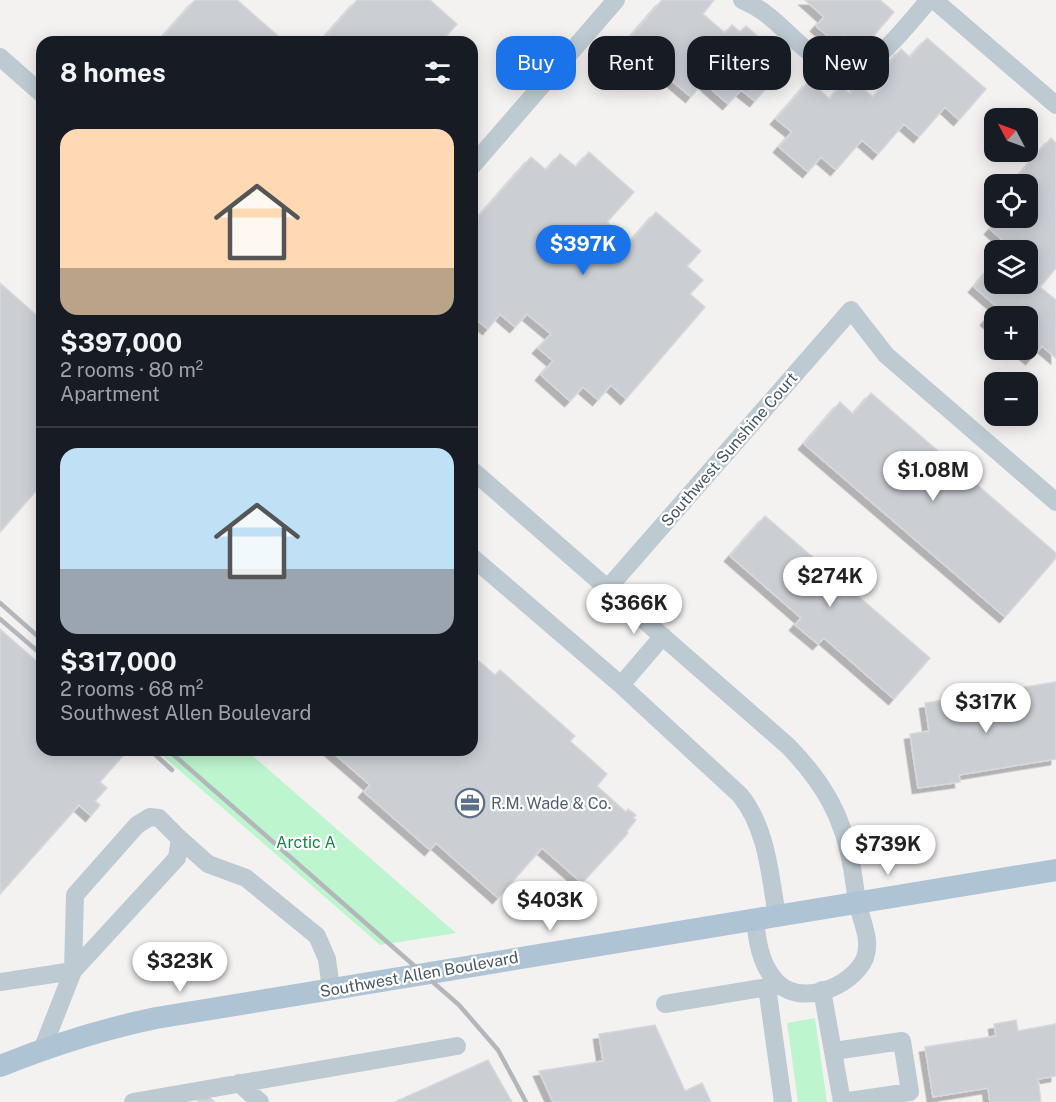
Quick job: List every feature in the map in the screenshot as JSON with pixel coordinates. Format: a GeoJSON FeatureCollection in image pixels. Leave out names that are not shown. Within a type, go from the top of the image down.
{"type":"FeatureCollection","features":[{"type":"Feature","properties":{"kind":"main road","name":"Southwest Allen Boulevard"},"geometry":{"type":"LineString","coordinates":[[0,1066],[42,1050],[129,1023],[1056,870]]}},
{"type":"Feature","properties":{"kind":"street"},"geometry":{"type":"LineString","coordinates":[[478,159],[616,0]]}},
{"type":"Feature","properties":{"kind":"street"},"geometry":{"type":"LineString","coordinates":[[742,0],[766,13],[818,60],[839,69],[864,66],[886,48],[929,0]]}},
{"type":"Feature","properties":{"kind":"street"},"geometry":{"type":"LineString","coordinates":[[934,0],[1056,105]]}},
{"type":"Feature","properties":{"kind":"street"},"geometry":{"type":"LineString","coordinates":[[0,57],[36,89]]}},
{"type":"Feature","properties":{"kind":"street","name":"Southwest Sunshine Court"},"geometry":{"type":"LineString","coordinates":[[608,588],[851,310],[886,355],[1056,502]]}},
{"type":"Feature","properties":{"kind":"street"},"geometry":{"type":"LineString","coordinates":[[478,475],[788,746],[817,779],[837,812],[852,866],[857,902],[866,934],[866,956],[852,976],[841,984],[822,990],[800,993],[774,986],[665,1004]]}},
{"type":"Feature","properties":{"kind":"street"},"geometry":{"type":"LineString","coordinates":[[478,561],[621,685],[748,805],[758,823],[770,876],[766,917],[756,937],[763,960],[774,980],[783,1102]]}},
{"type":"Feature","properties":{"kind":"street"},"geometry":{"type":"LineString","coordinates":[[621,685],[663,636]]}},
{"type":"Feature","properties":{"kind":"street"},"geometry":{"type":"LineString","coordinates":[[42,1050],[73,971],[75,895],[137,825],[150,817],[159,818],[207,864],[246,878],[316,936],[327,959],[331,989]]}},
{"type":"Feature","properties":{"kind":"street"},"geometry":{"type":"LineString","coordinates":[[0,982],[73,971],[177,858],[180,839]]}},
{"type":"Feature","properties":{"kind":"street"},"geometry":{"type":"LineString","coordinates":[[822,990],[842,1102],[910,1092],[902,1041],[834,1051]]}},
{"type":"Feature","properties":{"kind":"street"},"geometry":{"type":"LineString","coordinates":[[134,1102],[457,1046]]}},
{"type":"Feature","properties":{"kind":"street"},"geometry":{"type":"LineString","coordinates":[[239,1083],[260,1102]]}},
{"type":"Feature","properties":{"kind":"green space","name":"Arctic A"},"geometry":{"type":"Polygon","coordinates":[[[163,756],[253,756],[456,933],[380,945],[163,756]]]}},
{"type":"Feature","properties":{"kind":"green space"},"geometry":{"type":"Polygon","coordinates":[[[815,1018],[827,1102],[798,1102],[787,1023],[815,1018]]]}},
{"type":"Feature","properties":{"kind":"building"},"geometry":{"type":"Polygon","coordinates":[[[195,0],[237,0],[278,36],[163,36],[195,0]]]}},
{"type":"Feature","properties":{"kind":"building"},"geometry":{"type":"Polygon","coordinates":[[[357,0],[430,0],[457,24],[446,36],[325,36],[357,0]]]}},
{"type":"Feature","properties":{"kind":"building"},"geometry":{"type":"Polygon","coordinates":[[[662,0],[714,0],[703,14],[725,33],[732,25],[740,32],[746,26],[757,36],[687,36],[687,90],[697,90],[691,97],[675,83],[675,36],[631,36],[662,0]]]}},
{"type":"Feature","properties":{"kind":"building"},"geometry":{"type":"Polygon","coordinates":[[[805,0],[880,0],[894,12],[873,36],[828,36],[816,26],[824,17],[805,0]]]}},
{"type":"Feature","properties":{"kind":"building"},"geometry":{"type":"Polygon","coordinates":[[[927,38],[986,89],[959,120],[945,107],[919,137],[904,124],[878,154],[862,140],[836,170],[821,157],[808,172],[779,147],[792,132],[776,119],[803,88],[803,90],[820,90],[830,99],[838,90],[846,90],[850,94],[853,90],[865,90],[873,97],[880,90],[889,90],[889,63],[901,49],[910,57],[927,38]]]}},
{"type":"Feature","properties":{"kind":"building"},"geometry":{"type":"Polygon","coordinates":[[[712,90],[741,90],[728,104],[712,90]]]}},
{"type":"Feature","properties":{"kind":"building"},"geometry":{"type":"Polygon","coordinates":[[[741,90],[765,90],[755,101],[741,90]]]}},
{"type":"Feature","properties":{"kind":"building"},"geometry":{"type":"Polygon","coordinates":[[[1051,138],[1056,143],[1056,268],[1040,287],[1056,300],[1056,358],[1042,346],[1038,351],[1038,306],[996,306],[974,287],[984,275],[984,294],[1038,294],[1038,240],[1002,240],[990,229],[1038,228],[1038,174],[1020,174],[1030,162],[1038,162],[1038,153],[1051,138]]]}},
{"type":"Feature","properties":{"kind":"building"},"geometry":{"type":"Polygon","coordinates":[[[589,152],[634,192],[607,222],[630,242],[656,212],[701,251],[687,266],[703,280],[690,294],[705,307],[626,399],[611,385],[598,400],[583,387],[570,401],[541,375],[553,361],[538,348],[551,334],[527,314],[515,327],[500,314],[488,329],[478,321],[478,217],[531,157],[546,170],[560,154],[576,167],[589,152]]]}},
{"type":"Feature","properties":{"kind":"building"},"geometry":{"type":"Polygon","coordinates":[[[0,283],[36,315],[36,491],[0,532],[0,283]]]}},
{"type":"Feature","properties":{"kind":"building"},"geometry":{"type":"Polygon","coordinates":[[[871,393],[1056,553],[1056,558],[1005,617],[804,444],[840,402],[853,414],[871,393]]]}},
{"type":"Feature","properties":{"kind":"building"},"geometry":{"type":"Polygon","coordinates":[[[765,516],[930,658],[894,699],[824,638],[818,644],[795,625],[801,618],[730,556],[765,516]]]}},
{"type":"Feature","properties":{"kind":"building"},"geometry":{"type":"Polygon","coordinates":[[[0,629],[36,661],[36,756],[123,756],[100,782],[107,788],[95,801],[100,805],[91,816],[79,805],[0,894],[0,629]]]}},
{"type":"Feature","properties":{"kind":"building"},"geometry":{"type":"Polygon","coordinates":[[[478,660],[495,675],[500,670],[575,736],[570,741],[607,774],[597,786],[626,812],[628,809],[636,815],[633,818],[636,820],[627,831],[628,833],[582,883],[542,848],[498,898],[436,843],[430,850],[364,792],[370,785],[337,756],[478,756],[478,660]]]}},
{"type":"Feature","properties":{"kind":"building"},"geometry":{"type":"Polygon","coordinates":[[[1056,682],[1056,759],[959,775],[960,782],[918,788],[910,734],[929,731],[925,703],[1056,682]]]}},
{"type":"Feature","properties":{"kind":"building"},"geometry":{"type":"Polygon","coordinates":[[[1016,1020],[1018,1031],[1056,1024],[1056,1076],[1038,1079],[1041,1102],[990,1102],[988,1088],[933,1097],[925,1047],[996,1036],[994,1024],[1016,1020]]]}},
{"type":"Feature","properties":{"kind":"building"},"geometry":{"type":"Polygon","coordinates":[[[655,1025],[685,1091],[702,1083],[711,1102],[553,1102],[539,1071],[603,1061],[599,1034],[655,1025]]]}},
{"type":"Feature","properties":{"kind":"building"},"geometry":{"type":"Polygon","coordinates":[[[488,1060],[512,1102],[395,1102],[488,1060]]]}},
{"type":"Feature","properties":{"kind":"building"},"geometry":{"type":"Polygon","coordinates":[[[205,1094],[215,1102],[198,1102],[205,1094]]]}},
{"type":"Feature","properties":{"kind":"railway"},"geometry":{"type":"LineString","coordinates":[[0,603],[36,635]]}},
{"type":"Feature","properties":{"kind":"railway"},"geometry":{"type":"LineString","coordinates":[[0,619],[36,650]]}},
{"type":"Feature","properties":{"kind":"railway"},"geometry":{"type":"LineString","coordinates":[[157,756],[172,770]]}},
{"type":"Feature","properties":{"kind":"railway"},"geometry":{"type":"LineString","coordinates":[[175,756],[459,1005],[498,1050],[526,1102]]}},
{"type":"Feature","properties":{"kind":"place","name":"R.M. Wade & Co."},"geometry":{"type":"Point","coordinates":[470,803]}}]}
